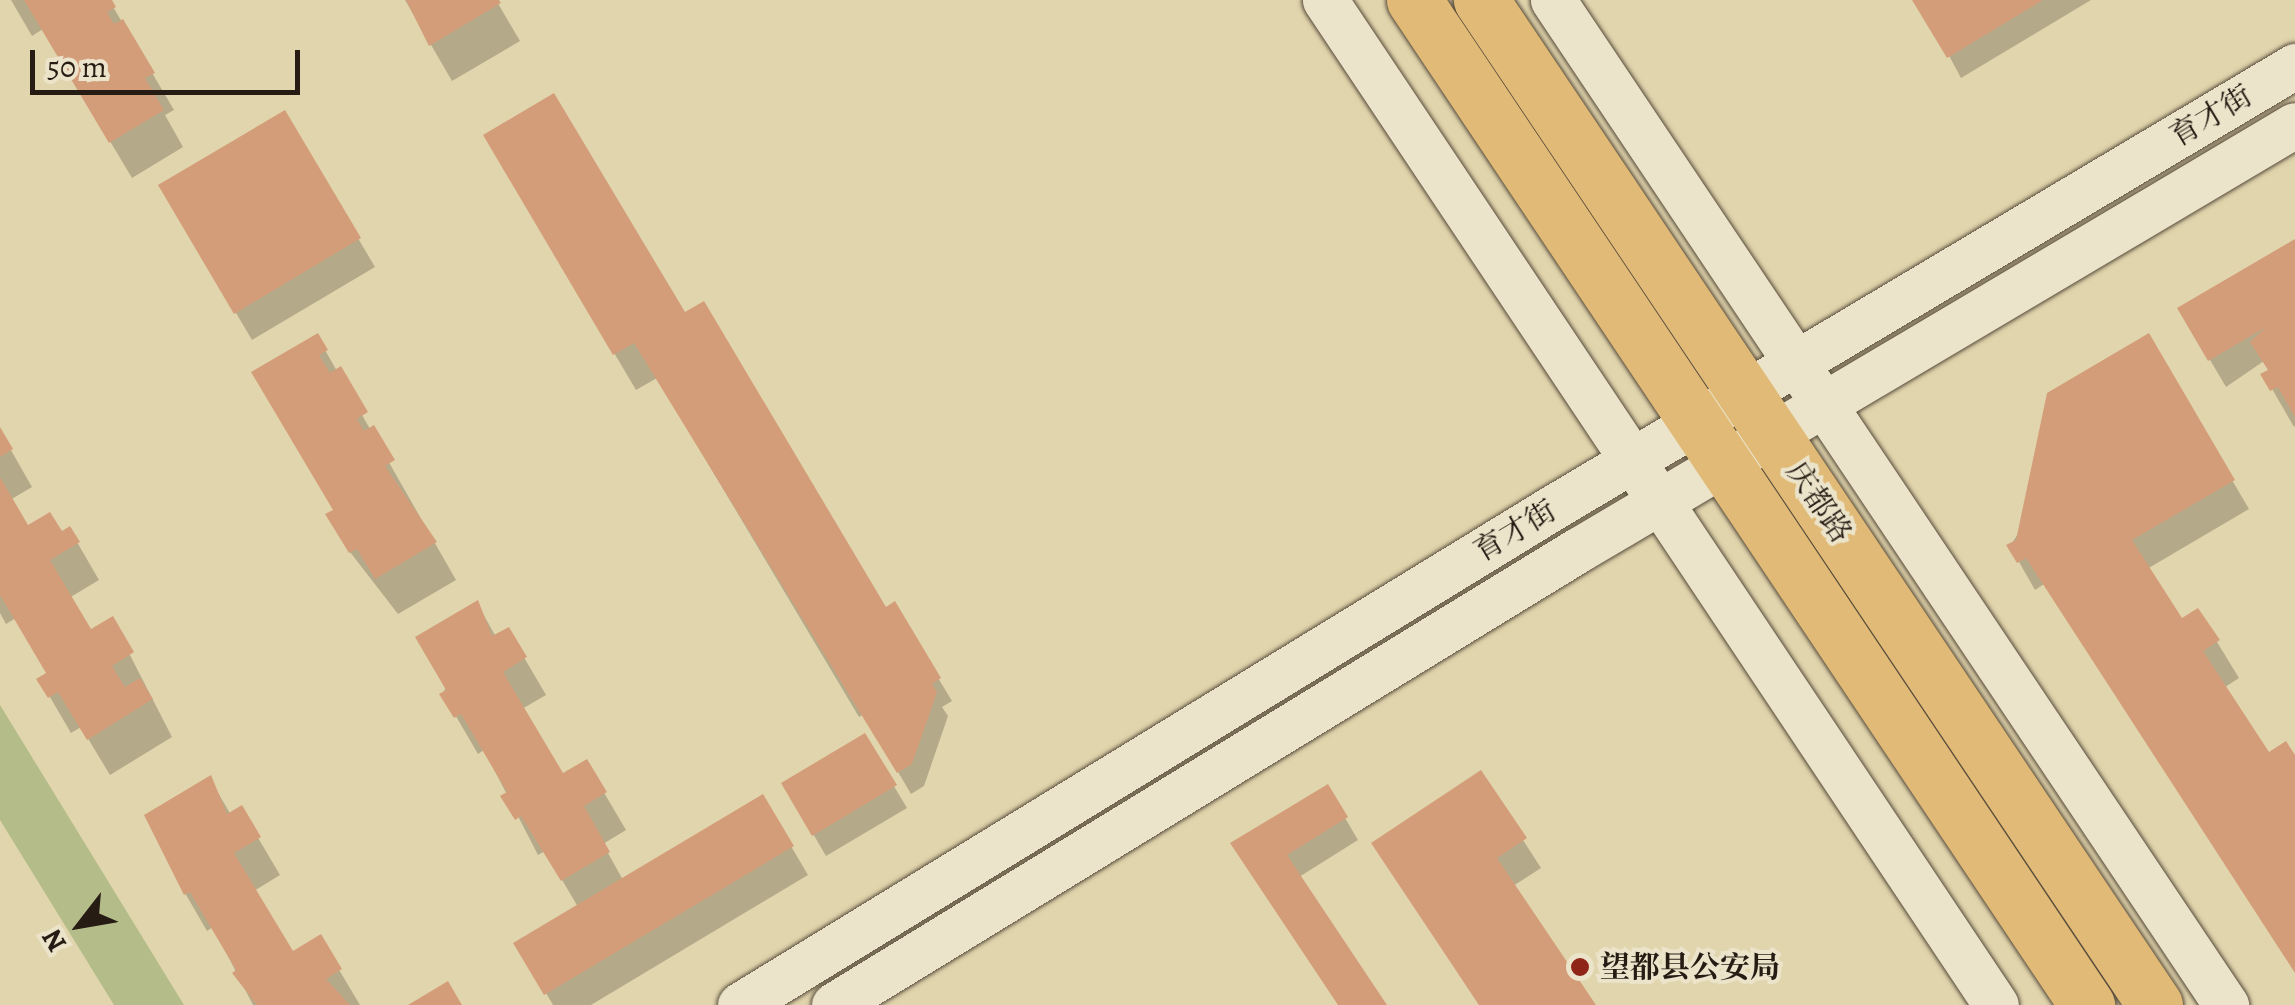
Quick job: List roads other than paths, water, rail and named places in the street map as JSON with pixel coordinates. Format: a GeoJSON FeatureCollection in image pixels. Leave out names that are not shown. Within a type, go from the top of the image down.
{"type":"FeatureCollection","features":[{"type":"Feature","properties":{"kind":"highway","name":"庆都路"},"geometry":{"type":"LineString","coordinates":[[1414,0],[2087,1005]]}},
{"type":"Feature","properties":{"kind":"highway","name":"庆都路"},"geometry":{"type":"LineString","coordinates":[[1481,0],[2155,1005]]}},
{"type":"Feature","properties":{"kind":"street"},"geometry":{"type":"LineString","coordinates":[[1325,0],[1996,1005]]}},
{"type":"Feature","properties":{"kind":"street"},"geometry":{"type":"LineString","coordinates":[[1553,0],[2226,1005]]}},
{"type":"Feature","properties":{"kind":"street","name":"育才街"},"geometry":{"type":"LineString","coordinates":[[1760,414],[1796,364],[2295,66]]}},
{"type":"Feature","properties":{"kind":"street","name":"育才街"},"geometry":{"type":"LineString","coordinates":[[740,1005],[1633,460],[1710,443],[1760,414],[1823,405],[2295,125]]}},
{"type":"Feature","properties":{"kind":"street","name":"育才街"},"geometry":{"type":"LineString","coordinates":[[834,1005],[1660,501],[1710,443]]}},
{"type":"Feature","properties":{"kind":"place","name":"望都县公安局"},"geometry":{"type":"Point","coordinates":[1580,967]}}]}
